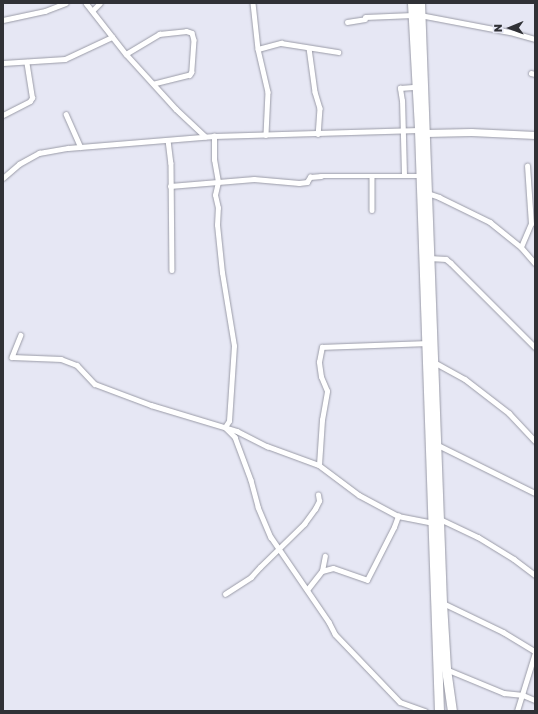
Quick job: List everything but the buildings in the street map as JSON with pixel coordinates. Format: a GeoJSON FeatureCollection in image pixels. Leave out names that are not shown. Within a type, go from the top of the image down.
{"type":"FeatureCollection","features":[{"type":"Feature","properties":{"kind":"highway"},"geometry":{"type":"LineString","coordinates":[[412,3],[417,15],[422,131],[427,193],[429,258],[426,343],[436,521]]}},
{"type":"Feature","properties":{"kind":"highway"},"geometry":{"type":"LineString","coordinates":[[420,3],[417,15],[416,87],[422,131],[420,176],[434,362],[439,711]]}},
{"type":"Feature","properties":{"kind":"highway"},"geometry":{"type":"LineString","coordinates":[[436,539],[446,668],[452,711]]}},
{"type":"Feature","properties":{"kind":"street"},"geometry":{"type":"LineString","coordinates":[[3,20],[45,10],[66,3]]}},
{"type":"Feature","properties":{"kind":"street"},"geometry":{"type":"LineString","coordinates":[[86,3],[126,54],[155,84],[176,109],[205,136]]}},
{"type":"Feature","properties":{"kind":"street"},"geometry":{"type":"LineString","coordinates":[[92,11],[100,3]]}},
{"type":"Feature","properties":{"kind":"street"},"geometry":{"type":"LineString","coordinates":[[253,3],[258,49],[268,92],[266,135]]}},
{"type":"Feature","properties":{"kind":"street"},"geometry":{"type":"LineString","coordinates":[[346,22],[365,18],[417,15],[514,33],[535,39]]}},
{"type":"Feature","properties":{"kind":"street"},"geometry":{"type":"LineString","coordinates":[[126,54],[159,34],[186,31],[192,33],[194,40],[192,72],[190,75],[155,84]]}},
{"type":"Feature","properties":{"kind":"street"},"geometry":{"type":"LineString","coordinates":[[3,63],[65,59],[112,37]]}},
{"type":"Feature","properties":{"kind":"street"},"geometry":{"type":"LineString","coordinates":[[258,49],[281,43],[338,52]]}},
{"type":"Feature","properties":{"kind":"street"},"geometry":{"type":"LineString","coordinates":[[309,48],[315,92],[320,108],[318,134]]}},
{"type":"Feature","properties":{"kind":"street"},"geometry":{"type":"LineString","coordinates":[[3,115],[30,101],[32,98],[26,62]]}},
{"type":"Feature","properties":{"kind":"street"},"geometry":{"type":"LineString","coordinates":[[404,175],[402,101],[400,88],[416,87]]}},
{"type":"Feature","properties":{"kind":"street"},"geometry":{"type":"LineString","coordinates":[[66,114],[81,147]]}},
{"type":"Feature","properties":{"kind":"street"},"geometry":{"type":"LineString","coordinates":[[3,177],[19,164],[39,152],[205,136],[318,134],[403,130],[535,135]]}},
{"type":"Feature","properties":{"kind":"street"},"geometry":{"type":"LineString","coordinates":[[214,136],[214,160],[218,182],[215,194],[218,208],[217,224],[222,273],[234,346],[229,421],[225,427]]}},
{"type":"Feature","properties":{"kind":"street"},"geometry":{"type":"LineString","coordinates":[[168,140],[171,163],[170,186],[172,270]]}},
{"type":"Feature","properties":{"kind":"street"},"geometry":{"type":"LineString","coordinates":[[521,247],[533,224],[527,166]]}},
{"type":"Feature","properties":{"kind":"street"},"geometry":{"type":"LineString","coordinates":[[372,176],[372,210]]}},
{"type":"Feature","properties":{"kind":"street"},"geometry":{"type":"LineString","coordinates":[[170,186],[254,180],[299,183],[307,182],[310,177],[420,176]]}},
{"type":"Feature","properties":{"kind":"street"},"geometry":{"type":"LineString","coordinates":[[427,193],[439,196],[490,222],[521,247],[535,263]]}},
{"type":"Feature","properties":{"kind":"street"},"geometry":{"type":"LineString","coordinates":[[429,258],[446,259],[451,263],[535,347]]}},
{"type":"Feature","properties":{"kind":"street"},"geometry":{"type":"LineString","coordinates":[[21,335],[12,357],[61,359],[77,365],[95,384],[151,405],[238,431],[267,446],[319,465],[358,495],[398,516],[436,521],[484,540],[514,559],[535,575]]}},
{"type":"Feature","properties":{"kind":"street"},"geometry":{"type":"LineString","coordinates":[[319,465],[322,420],[327,392],[321,377],[319,362],[322,347],[426,343]]}},
{"type":"Feature","properties":{"kind":"street"},"geometry":{"type":"LineString","coordinates":[[434,362],[465,379],[509,414],[535,441]]}},
{"type":"Feature","properties":{"kind":"street"},"geometry":{"type":"LineString","coordinates":[[225,427],[236,436],[251,480],[258,507],[271,537],[335,634],[384,687],[400,702],[425,711]]}},
{"type":"Feature","properties":{"kind":"street"},"geometry":{"type":"LineString","coordinates":[[236,436],[238,431]]}},
{"type":"Feature","properties":{"kind":"street"},"geometry":{"type":"LineString","coordinates":[[436,444],[535,493]]}},
{"type":"Feature","properties":{"kind":"street"},"geometry":{"type":"LineString","coordinates":[[224,594],[251,577],[304,524],[319,501],[318,495]]}},
{"type":"Feature","properties":{"kind":"street"},"geometry":{"type":"LineString","coordinates":[[322,571],[333,568],[367,580],[398,516]]}},
{"type":"Feature","properties":{"kind":"street"},"geometry":{"type":"LineString","coordinates":[[307,590],[322,571],[325,556]]}},
{"type":"Feature","properties":{"kind":"street"},"geometry":{"type":"LineString","coordinates":[[442,603],[503,632],[535,652],[517,711]]}},
{"type":"Feature","properties":{"kind":"street"},"geometry":{"type":"LineString","coordinates":[[446,668],[504,693],[523,695],[535,700]]}}]}
